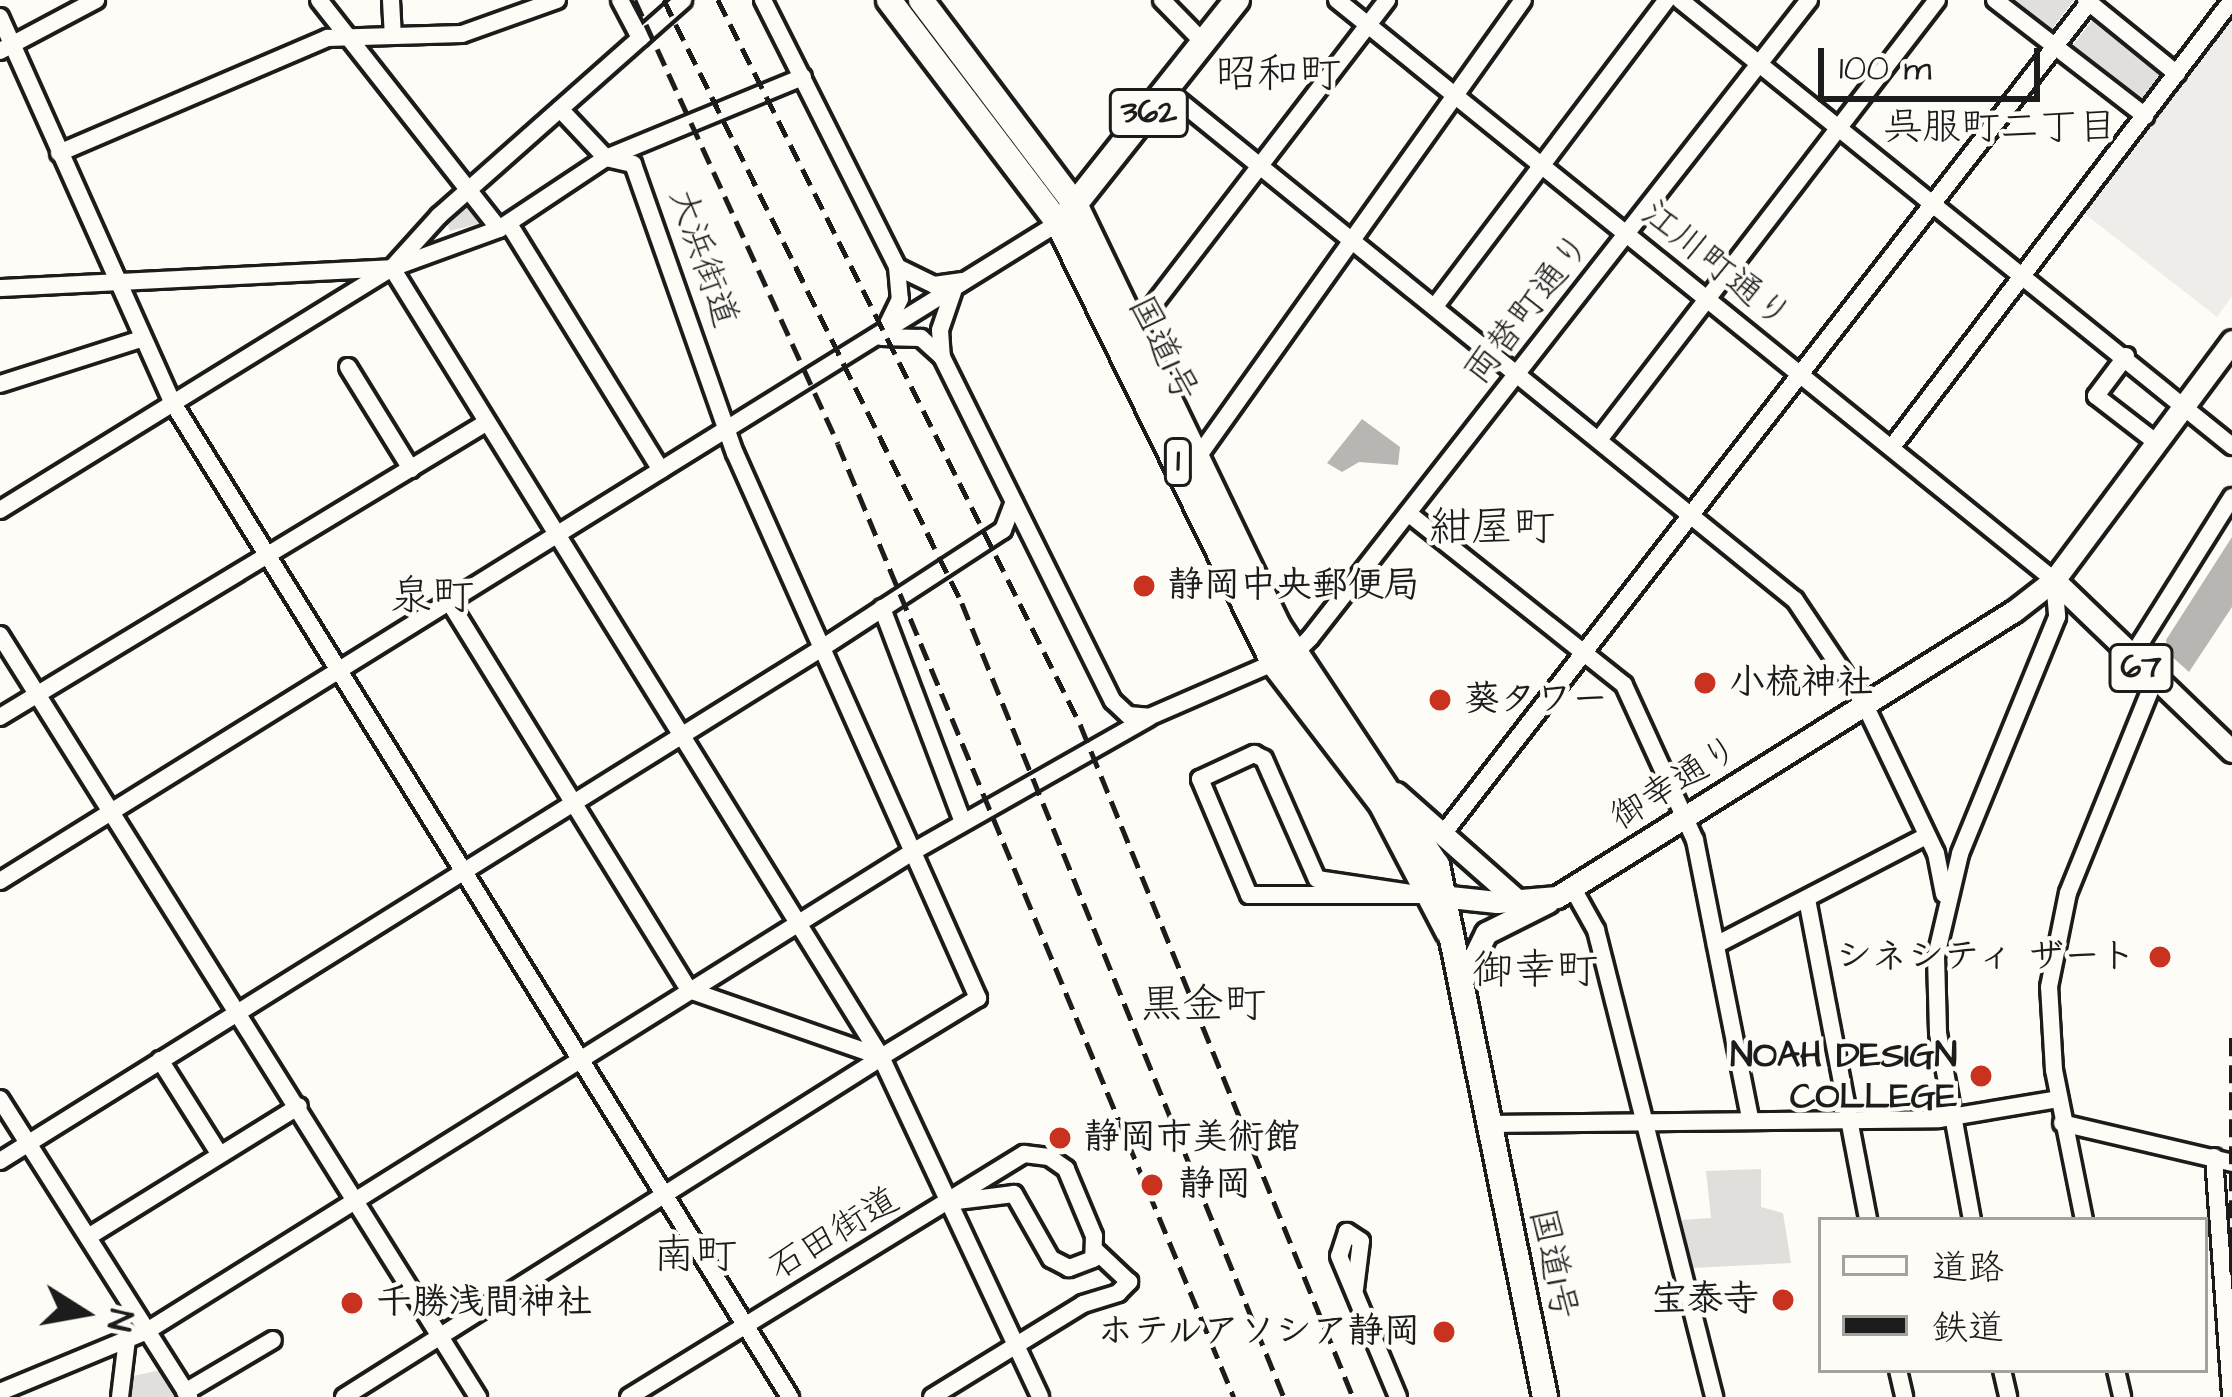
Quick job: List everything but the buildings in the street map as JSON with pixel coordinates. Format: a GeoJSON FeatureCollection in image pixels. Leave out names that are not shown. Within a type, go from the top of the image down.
{"type":"FeatureCollection","features":[{"type":"Feature","properties":{"kind":"highway","name":"国道1号"},"geometry":{"type":"LineString","coordinates":[[889,0],[1067,215],[1284,659],[1382,805],[1436,896]]}},
{"type":"Feature","properties":{"kind":"highway","name":"国道1号"},"geometry":{"type":"LineString","coordinates":[[921,0],[1137,326],[1284,659],[1396,793],[1450,934],[1462,982],[1544,1397]]}},
{"type":"Feature","properties":{"kind":"highway","name":"362"},"geometry":{"type":"LineString","coordinates":[[1067,215],[1237,0]]}},
{"type":"Feature","properties":{"kind":"main road","name":"御幸通り"},"geometry":{"type":"LineString","coordinates":[[1436,896],[1518,901],[1564,892],[2054,580],[2232,341]]}},
{"type":"Feature","properties":{"kind":"main road","name":"67"},"geometry":{"type":"LineString","coordinates":[[2054,580],[2232,751]]}},
{"type":"Feature","properties":{"kind":"main road"},"geometry":{"type":"LineString","coordinates":[[1396,793],[1446,830],[1518,901]]}},
{"type":"Feature","properties":{"kind":"main road"},"geometry":{"type":"LineString","coordinates":[[1462,982],[1486,933],[1564,892]]}},
{"type":"Feature","properties":{"kind":"street"},"geometry":{"type":"LineString","coordinates":[[6,47],[97,0]]}},
{"type":"Feature","properties":{"kind":"street"},"geometry":{"type":"LineString","coordinates":[[319,0],[504,227],[661,470]]}},
{"type":"Feature","properties":{"kind":"street"},"geometry":{"type":"LineString","coordinates":[[391,0],[392,33]]}},
{"type":"Feature","properties":{"kind":"street"},"geometry":{"type":"LineString","coordinates":[[489,0],[489,24]]}},
{"type":"Feature","properties":{"kind":"street"},"geometry":{"type":"LineString","coordinates":[[59,153],[346,35],[462,34],[556,0]]}},
{"type":"Feature","properties":{"kind":"street"},"geometry":{"type":"LineString","coordinates":[[620,0],[640,38]]}},
{"type":"Feature","properties":{"kind":"street"},"geometry":{"type":"LineString","coordinates":[[0,288],[392,268],[469,189],[682,0]]}},
{"type":"Feature","properties":{"kind":"street"},"geometry":{"type":"LineString","coordinates":[[763,0],[897,267],[900,299],[877,335]]}},
{"type":"Feature","properties":{"kind":"street"},"geometry":{"type":"LineString","coordinates":[[1162,0],[1204,43]]}},
{"type":"Feature","properties":{"kind":"street","name":"江川町通り"},"geometry":{"type":"LineString","coordinates":[[1337,0],[2054,580]]}},
{"type":"Feature","properties":{"kind":"street"},"geometry":{"type":"LineString","coordinates":[[1137,326],[1387,0]]}},
{"type":"Feature","properties":{"kind":"street"},"geometry":{"type":"LineString","coordinates":[[1197,458],[1451,93],[1523,0]]}},
{"type":"Feature","properties":{"kind":"street"},"geometry":{"type":"LineString","coordinates":[[1436,305],[1667,0]]}},
{"type":"Feature","properties":{"kind":"street"},"geometry":{"type":"LineString","coordinates":[[1680,0],[2232,446]]}},
{"type":"Feature","properties":{"kind":"street","name":"両替町通り"},"geometry":{"type":"LineString","coordinates":[[1284,659],[1520,373],[1809,0]]}},
{"type":"Feature","properties":{"kind":"street"},"geometry":{"type":"LineString","coordinates":[[1601,437],[1937,0]]}},
{"type":"Feature","properties":{"kind":"street"},"geometry":{"type":"LineString","coordinates":[[1995,0],[2145,116]]}},
{"type":"Feature","properties":{"kind":"street"},"geometry":{"type":"LineString","coordinates":[[1892,448],[2232,0]]}},
{"type":"Feature","properties":{"kind":"street"},"geometry":{"type":"LineString","coordinates":[[1446,830],[1804,378],[2089,1],[2177,74]]}},
{"type":"Feature","properties":{"kind":"street"},"geometry":{"type":"LineString","coordinates":[[0,17],[6,47],[171,400],[790,1397]]}},
{"type":"Feature","properties":{"kind":"street"},"geometry":{"type":"LineString","coordinates":[[0,510],[171,400],[392,268],[504,227],[606,158],[803,77]]}},
{"type":"Feature","properties":{"kind":"street"},"geometry":{"type":"LineString","coordinates":[[1166,90],[1601,437],[1808,614],[1864,704],[1942,870],[1944,912],[1936,1008],[1971,1217]]}},
{"type":"Feature","properties":{"kind":"street","name":"大浜街道"},"geometry":{"type":"LineString","coordinates":[[560,109],[606,158],[625,159],[640,175],[730,427],[822,648],[978,998],[880,1058]]}},
{"type":"Feature","properties":{"kind":"street"},"geometry":{"type":"LineString","coordinates":[[0,881],[953,292],[1067,215]]}},
{"type":"Feature","properties":{"kind":"street"},"geometry":{"type":"LineString","coordinates":[[897,267],[934,285],[974,278]]}},
{"type":"Feature","properties":{"kind":"street"},"geometry":{"type":"LineString","coordinates":[[392,268],[484,424],[801,923],[880,1058],[1040,1397]]}},
{"type":"Feature","properties":{"kind":"street"},"geometry":{"type":"LineString","coordinates":[[942,357],[940,331],[953,292]]}},
{"type":"Feature","properties":{"kind":"street"},"geometry":{"type":"LineString","coordinates":[[877,335],[921,338],[942,357],[1114,701],[1127,715],[1149,717]]}},
{"type":"Feature","properties":{"kind":"street"},"geometry":{"type":"LineString","coordinates":[[0,384],[141,339]]}},
{"type":"Feature","properties":{"kind":"street"},"geometry":{"type":"LineString","coordinates":[[2126,356],[2096,396],[2157,443]]}},
{"type":"Feature","properties":{"kind":"street"},"geometry":{"type":"LineString","coordinates":[[348,367],[411,469]]}},
{"type":"Feature","properties":{"kind":"street"},"geometry":{"type":"LineString","coordinates":[[0,717],[40,698],[484,424]]}},
{"type":"Feature","properties":{"kind":"street"},"geometry":{"type":"LineString","coordinates":[[0,1161],[1003,530],[1014,514],[1012,496]]}},
{"type":"Feature","properties":{"kind":"street"},"geometry":{"type":"LineString","coordinates":[[2131,658],[2232,497]]}},
{"type":"Feature","properties":{"kind":"street"},"geometry":{"type":"LineString","coordinates":[[1408,513],[1585,649],[1624,685],[1685,814],[1750,1119]]}},
{"type":"Feature","properties":{"kind":"street"},"geometry":{"type":"LineString","coordinates":[[1003,530],[1034,540]]}},
{"type":"Feature","properties":{"kind":"street"},"geometry":{"type":"LineString","coordinates":[[1944,912],[1974,815],[2057,617],[2054,580]]}},
{"type":"Feature","properties":{"kind":"street"},"geometry":{"type":"LineString","coordinates":[[450,603],[689,990],[880,1058]]}},
{"type":"Feature","properties":{"kind":"street"},"geometry":{"type":"LineString","coordinates":[[883,608],[963,822]]}},
{"type":"Feature","properties":{"kind":"street"},"geometry":{"type":"LineString","coordinates":[[0,635],[478,1397]]}},
{"type":"Feature","properties":{"kind":"street"},"geometry":{"type":"LineString","coordinates":[[0,1392],[147,1331],[963,822],[1149,717],[1284,659]]}},
{"type":"Feature","properties":{"kind":"street"},"geometry":{"type":"LineString","coordinates":[[2083,1217],[2062,1123],[2049,987],[2061,920],[2154,681]]}},
{"type":"Feature","properties":{"kind":"street"},"geometry":{"type":"LineString","coordinates":[[1389,894],[1317,879],[1261,755],[1200,779],[1249,895],[1436,896]]}},
{"type":"Feature","properties":{"kind":"street"},"geometry":{"type":"LineString","coordinates":[[1716,945],[1926,836]]}},
{"type":"Feature","properties":{"kind":"street"},"geometry":{"type":"LineString","coordinates":[[1564,892],[1596,930],[1714,1397]]}},
{"type":"Feature","properties":{"kind":"street"},"geometry":{"type":"LineString","coordinates":[[1807,899],[1867,1217]]}},
{"type":"Feature","properties":{"kind":"street"},"geometry":{"type":"LineString","coordinates":[[344,1397],[880,1058]]}},
{"type":"Feature","properties":{"kind":"street"},"geometry":{"type":"LineString","coordinates":[[160,1060],[220,1155]]}},
{"type":"Feature","properties":{"kind":"street"},"geometry":{"type":"LineString","coordinates":[[0,1099],[187,1395],[273,1340]]}},
{"type":"Feature","properties":{"kind":"street"},"geometry":{"type":"LineString","coordinates":[[1488,1124],[1952,1118],[2059,1099]]}},
{"type":"Feature","properties":{"kind":"street"},"geometry":{"type":"LineString","coordinates":[[88,1237],[298,1106]]}},
{"type":"Feature","properties":{"kind":"street"},"geometry":{"type":"LineString","coordinates":[[2062,1123],[2223,1160],[2231,1397]]}},
{"type":"Feature","properties":{"kind":"street","name":"石田街道"},"geometry":{"type":"LineString","coordinates":[[629,1397],[950,1202],[1014,1157],[1049,1157],[1066,1169],[1095,1250],[1129,1282],[1017,1346]]}},
{"type":"Feature","properties":{"kind":"street"},"geometry":{"type":"LineString","coordinates":[[950,1202],[1013,1195],[1059,1264],[1086,1265],[1095,1250]]}},
{"type":"Feature","properties":{"kind":"street"},"geometry":{"type":"LineString","coordinates":[[1355,1289],[1398,1397]]}},
{"type":"Feature","properties":{"kind":"street"},"geometry":{"type":"LineString","coordinates":[[120,1397],[127,1340]]}},
{"type":"Feature","properties":{"kind":"street"},"geometry":{"type":"LineString","coordinates":[[932,1397],[1017,1346]]}},
{"type":"Feature","properties":{"kind":"shaded area"},"geometry":{"type":"Polygon","coordinates":[[[2013,0],[2074,0],[2051,30],[2013,0]]]}},
{"type":"Feature","properties":{"kind":"shaded area"},"geometry":{"type":"Polygon","coordinates":[[[2232,13],[2232,296],[2217,317],[2080,210],[2232,13]]]}},
{"type":"Feature","properties":{"kind":"shaded area"},"geometry":{"type":"Polygon","coordinates":[[[2094,18],[2165,73],[2142,103],[2071,48],[2094,18]]]}},
{"type":"Feature","properties":{"kind":"shaded area"},"geometry":{"type":"Polygon","coordinates":[[[469,195],[489,221],[450,231],[445,218],[469,195]]]}},
{"type":"Feature","properties":{"kind":"shaded area"},"geometry":{"type":"Polygon","coordinates":[[[1362,419],[1400,447],[1398,465],[1359,462],[1342,472],[1327,463],[1362,419]]]}},
{"type":"Feature","properties":{"kind":"shaded area"},"geometry":{"type":"Polygon","coordinates":[[[2232,537],[2232,607],[2189,672],[2168,653],[2166,640],[2232,537]]]}},
{"type":"Feature","properties":{"kind":"shaded area"},"geometry":{"type":"Polygon","coordinates":[[[1761,1169],[1761,1207],[1783,1213],[1791,1263],[1692,1268],[1682,1220],[1711,1218],[1706,1171],[1761,1169]]]}},
{"type":"Feature","properties":{"kind":"shaded area"},"geometry":{"type":"Polygon","coordinates":[[[161,1370],[180,1397],[125,1397],[128,1377],[161,1370]]]}},
{"type":"Feature","properties":{"kind":"railway"},"geometry":{"type":"LineString","coordinates":[[635,0],[838,444],[1234,1397]]}},
{"type":"Feature","properties":{"kind":"railway"},"geometry":{"type":"LineString","coordinates":[[664,0],[962,603],[1284,1397]]}},
{"type":"Feature","properties":{"kind":"railway"},"geometry":{"type":"LineString","coordinates":[[718,0],[1081,726],[1353,1397]]}},
{"type":"Feature","properties":{"kind":"railway"},"geometry":{"type":"LineString","coordinates":[[2232,1038],[2232,1273]]}},
{"type":"Feature","properties":{"kind":"place","name":"静岡中央郵便局"},"geometry":{"type":"Point","coordinates":[1144,586]}},
{"type":"Feature","properties":{"kind":"place","name":"小梳神社"},"geometry":{"type":"Point","coordinates":[1705,683]}},
{"type":"Feature","properties":{"kind":"place","name":"葵タワー"},"geometry":{"type":"Point","coordinates":[1440,700]}},
{"type":"Feature","properties":{"kind":"place","name":"シネシティ ザート"},"geometry":{"type":"Point","coordinates":[2160,957]}},
{"type":"Feature","properties":{"kind":"place","name":"NOAH DESIGN COLLEGE"},"geometry":{"type":"Point","coordinates":[1981,1076]}},
{"type":"Feature","properties":{"kind":"place","name":"静岡市美術館"},"geometry":{"type":"Point","coordinates":[1060,1138]}},
{"type":"Feature","properties":{"kind":"place","name":"静岡"},"geometry":{"type":"Point","coordinates":[1152,1185]}},
{"type":"Feature","properties":{"kind":"place","name":"宝泰寺"},"geometry":{"type":"Point","coordinates":[1783,1300]}},
{"type":"Feature","properties":{"kind":"place","name":"千勝浅間神社"},"geometry":{"type":"Point","coordinates":[352,1303]}},
{"type":"Feature","properties":{"kind":"place","name":"ホテルアソシア静岡"},"geometry":{"type":"Point","coordinates":[1444,1332]}},
{"type":"Feature","properties":{"kind":"district","name":"昭和町"},"geometry":{"type":"Point","coordinates":[1278,75]}},
{"type":"Feature","properties":{"kind":"district","name":"呉服町二丁目"},"geometry":{"type":"Point","coordinates":[2000,128]}},
{"type":"Feature","properties":{"kind":"district","name":"紺屋町"},"geometry":{"type":"Point","coordinates":[1492,528]}},
{"type":"Feature","properties":{"kind":"district","name":"泉町"},"geometry":{"type":"Point","coordinates":[432,597]}},
{"type":"Feature","properties":{"kind":"district","name":"御幸町"},"geometry":{"type":"Point","coordinates":[1535,971]}},
{"type":"Feature","properties":{"kind":"district","name":"黒金町"},"geometry":{"type":"Point","coordinates":[1203,1005]}},
{"type":"Feature","properties":{"kind":"district","name":"南町"},"geometry":{"type":"Point","coordinates":[695,1256]}}]}
